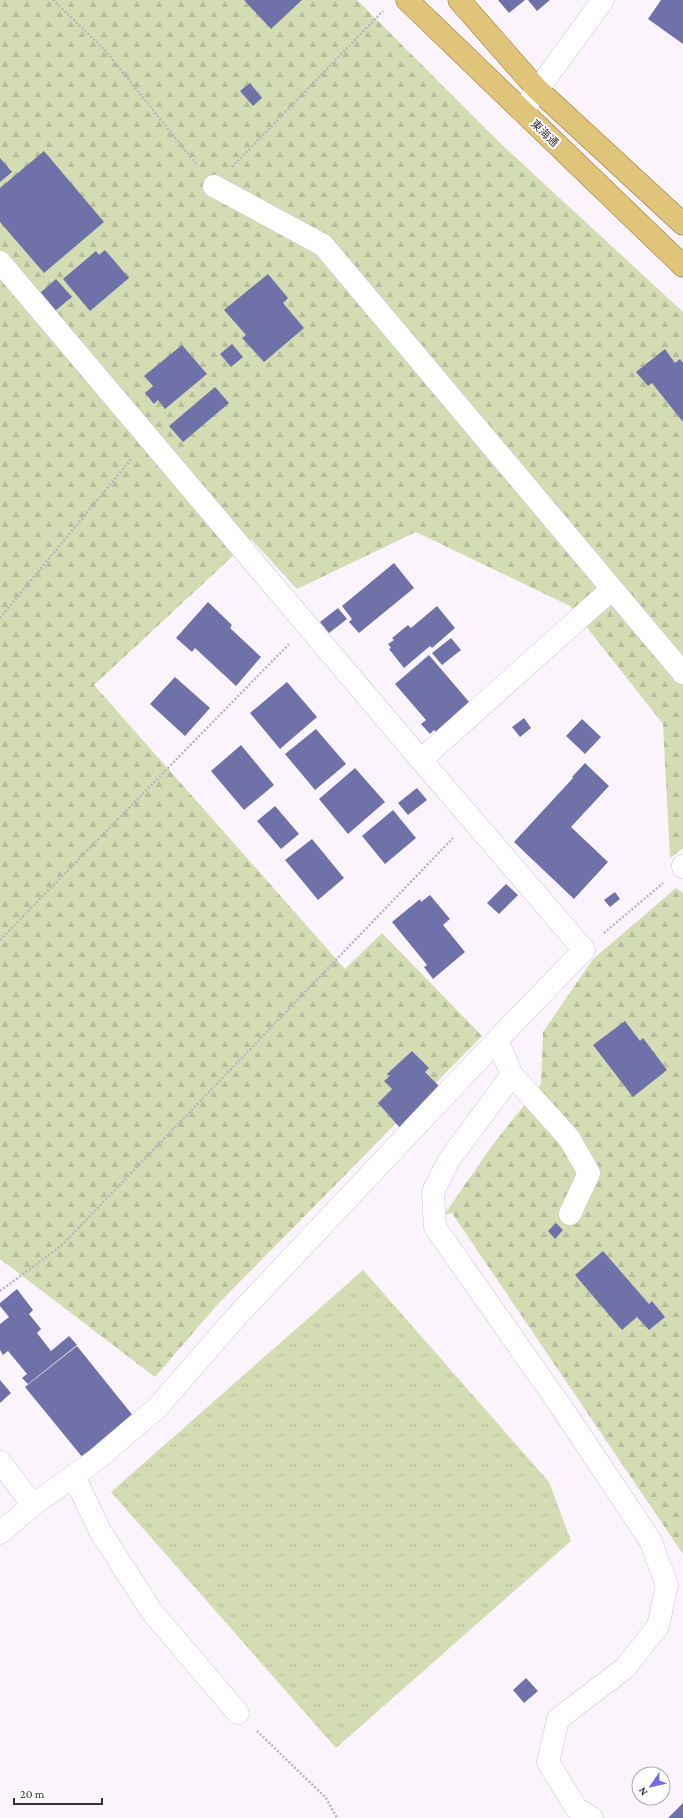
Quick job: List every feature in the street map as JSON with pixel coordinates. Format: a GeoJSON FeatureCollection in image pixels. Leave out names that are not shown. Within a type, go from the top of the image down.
{"type":"FeatureCollection","features":[{"type":"Feature","properties":{"kind":"main road"},"geometry":{"type":"LineString","coordinates":[[460,0],[538,90],[683,224]]}},
{"type":"Feature","properties":{"kind":"main road","name":"東海通"},"geometry":{"type":"LineString","coordinates":[[397,3],[522,111],[683,266]]}},
{"type":"Feature","properties":{"kind":"street"},"geometry":{"type":"LineString","coordinates":[[522,111],[603,0]]}},
{"type":"Feature","properties":{"kind":"street"},"geometry":{"type":"LineString","coordinates":[[214,186],[323,245],[683,673]]}},
{"type":"Feature","properties":{"kind":"street"},"geometry":{"type":"LineString","coordinates":[[0,262],[421,760],[584,950],[497,1040],[236,1317],[157,1408],[97,1459],[33,1505],[0,1533]]}},
{"type":"Feature","properties":{"kind":"street"},"geometry":{"type":"LineString","coordinates":[[421,760],[612,589]]}},
{"type":"Feature","properties":{"kind":"street"},"geometry":{"type":"LineString","coordinates":[[497,1040],[512,1075],[569,1138],[589,1173],[570,1214]]}},
{"type":"Feature","properties":{"kind":"street"},"geometry":{"type":"LineString","coordinates":[[512,1075],[446,1166],[433,1192],[435,1227],[562,1408],[650,1540],[667,1585],[658,1626],[625,1668],[558,1719],[548,1762],[576,1808],[592,1818]]}},
{"type":"Feature","properties":{"kind":"street"},"geometry":{"type":"LineString","coordinates":[[0,1462],[33,1505]]}},
{"type":"Feature","properties":{"kind":"street"},"geometry":{"type":"LineString","coordinates":[[74,1476],[100,1531],[152,1612],[238,1713]]}},
{"type":"Feature","properties":{"kind":"path"},"geometry":{"type":"LineString","coordinates":[[53,0],[104,49],[214,186],[397,3]]}},
{"type":"Feature","properties":{"kind":"path"},"geometry":{"type":"LineString","coordinates":[[0,618],[148,438]]}},
{"type":"Feature","properties":{"kind":"path"},"geometry":{"type":"LineString","coordinates":[[0,940],[307,625]]}},
{"type":"Feature","properties":{"kind":"path"},"geometry":{"type":"LineString","coordinates":[[0,1291],[61,1246],[472,819]]}},
{"type":"Feature","properties":{"kind":"path"},"geometry":{"type":"LineString","coordinates":[[584,950],[683,866]]}},
{"type":"Feature","properties":{"kind":"path"},"geometry":{"type":"LineString","coordinates":[[238,1713],[326,1798],[337,1818]]}},
{"type":"Feature","properties":{"kind":"green space"},"geometry":{"type":"Polygon","coordinates":[[[0,0],[357,0],[498,141],[683,312],[683,848],[670,858],[663,724],[570,606],[416,532],[297,589],[251,539],[94,685],[345,969],[382,933],[482,1036],[217,1305],[155,1377],[0,1259],[0,0]]]}},
{"type":"Feature","properties":{"kind":"green space"},"geometry":{"type":"Polygon","coordinates":[[[676,888],[683,893],[683,1554],[452,1213],[444,1215],[491,1147],[541,1084],[543,1032],[593,959],[676,888]]]}},
{"type":"Feature","properties":{"kind":"green space"},"geometry":{"type":"Polygon","coordinates":[[[363,1270],[549,1482],[571,1541],[336,1748],[111,1492],[363,1270]]]}},
{"type":"Feature","properties":{"kind":"building"},"geometry":{"type":"Polygon","coordinates":[[[244,0],[302,0],[271,29],[244,0]]]}},
{"type":"Feature","properties":{"kind":"building"},"geometry":{"type":"Polygon","coordinates":[[[498,0],[525,0],[509,13],[498,0]]]}},
{"type":"Feature","properties":{"kind":"building"},"geometry":{"type":"Polygon","coordinates":[[[528,0],[550,0],[537,11],[528,0]]]}},
{"type":"Feature","properties":{"kind":"building"},"geometry":{"type":"Polygon","coordinates":[[[661,0],[683,0],[683,44],[648,19],[661,0]]]}},
{"type":"Feature","properties":{"kind":"building"},"geometry":{"type":"Polygon","coordinates":[[[250,83],[262,98],[253,106],[240,91],[250,83]]]}},
{"type":"Feature","properties":{"kind":"building"},"geometry":{"type":"Polygon","coordinates":[[[44,151],[104,222],[44,273],[0,222],[0,188],[44,151]]]}},
{"type":"Feature","properties":{"kind":"building"},"geometry":{"type":"Polygon","coordinates":[[[0,158],[12,172],[0,182],[0,158]]]}},
{"type":"Feature","properties":{"kind":"building"},"geometry":{"type":"Polygon","coordinates":[[[105,250],[129,278],[90,311],[63,279],[96,251],[99,255],[105,250]]]}},
{"type":"Feature","properties":{"kind":"building"},"geometry":{"type":"Polygon","coordinates":[[[268,274],[288,298],[283,303],[304,328],[264,362],[242,338],[246,335],[224,310],[268,274]]]}},
{"type":"Feature","properties":{"kind":"building"},"geometry":{"type":"Polygon","coordinates":[[[56,279],[72,297],[55,311],[40,293],[56,279]]]}},
{"type":"Feature","properties":{"kind":"building"},"geometry":{"type":"Polygon","coordinates":[[[232,344],[243,357],[231,367],[220,354],[232,344]]]}},
{"type":"Feature","properties":{"kind":"building"},"geometry":{"type":"Polygon","coordinates":[[[182,345],[207,374],[165,409],[158,400],[154,404],[145,393],[153,386],[144,376],[182,345]]]}},
{"type":"Feature","properties":{"kind":"building"},"geometry":{"type":"Polygon","coordinates":[[[665,349],[675,363],[680,359],[683,363],[683,422],[652,383],[648,386],[636,372],[665,349]]]}},
{"type":"Feature","properties":{"kind":"building"},"geometry":{"type":"Polygon","coordinates":[[[215,387],[229,403],[183,442],[169,426],[215,387]]]}},
{"type":"Feature","properties":{"kind":"building"},"geometry":{"type":"Polygon","coordinates":[[[394,563],[414,588],[359,633],[349,622],[352,619],[342,606],[394,563]]]}},
{"type":"Feature","properties":{"kind":"building"},"geometry":{"type":"Polygon","coordinates":[[[208,602],[232,625],[230,628],[261,657],[236,686],[195,648],[192,652],[176,638],[208,602]]]}},
{"type":"Feature","properties":{"kind":"building"},"geometry":{"type":"Polygon","coordinates":[[[437,606],[455,628],[432,648],[430,646],[404,668],[389,649],[391,648],[388,644],[394,640],[392,638],[408,625],[411,628],[437,606]]]}},
{"type":"Feature","properties":{"kind":"building"},"geometry":{"type":"Polygon","coordinates":[[[338,608],[347,619],[329,633],[320,622],[338,608]]]}},
{"type":"Feature","properties":{"kind":"building"},"geometry":{"type":"Polygon","coordinates":[[[451,638],[461,650],[442,665],[432,653],[451,638]]]}},
{"type":"Feature","properties":{"kind":"building"},"geometry":{"type":"Polygon","coordinates":[[[429,655],[470,703],[436,732],[434,730],[430,734],[421,724],[426,720],[395,684],[429,655]]]}},
{"type":"Feature","properties":{"kind":"building"},"geometry":{"type":"Polygon","coordinates":[[[175,677],[210,708],[185,736],[150,704],[175,677]]]}},
{"type":"Feature","properties":{"kind":"building"},"geometry":{"type":"Polygon","coordinates":[[[287,682],[317,717],[280,749],[250,713],[287,682]]]}},
{"type":"Feature","properties":{"kind":"building"},"geometry":{"type":"Polygon","coordinates":[[[524,718],[531,728],[520,737],[512,727],[524,718]]]}},
{"type":"Feature","properties":{"kind":"building"},"geometry":{"type":"Polygon","coordinates":[[[582,719],[601,737],[585,754],[566,736],[582,719]]]}},
{"type":"Feature","properties":{"kind":"building"},"geometry":{"type":"Polygon","coordinates":[[[316,729],[346,764],[315,790],[285,754],[316,729]]]}},
{"type":"Feature","properties":{"kind":"building"},"geometry":{"type":"Polygon","coordinates":[[[241,745],[274,785],[244,810],[211,771],[241,745]]]}},
{"type":"Feature","properties":{"kind":"building"},"geometry":{"type":"Polygon","coordinates":[[[585,763],[609,786],[571,827],[608,862],[574,899],[514,842],[585,763]]]}},
{"type":"Feature","properties":{"kind":"building"},"geometry":{"type":"Polygon","coordinates":[[[355,768],[385,802],[348,834],[319,799],[355,768]]]}},
{"type":"Feature","properties":{"kind":"building"},"geometry":{"type":"Polygon","coordinates":[[[417,788],[427,800],[408,815],[398,803],[417,788]]]}},
{"type":"Feature","properties":{"kind":"building"},"geometry":{"type":"Polygon","coordinates":[[[275,806],[299,834],[281,849],[257,821],[275,806]]]}},
{"type":"Feature","properties":{"kind":"building"},"geometry":{"type":"Polygon","coordinates":[[[393,810],[416,838],[385,864],[362,836],[393,810]]]}},
{"type":"Feature","properties":{"kind":"building"},"geometry":{"type":"Polygon","coordinates":[[[312,839],[344,878],[318,900],[285,860],[312,839]]]}},
{"type":"Feature","properties":{"kind":"building"},"geometry":{"type":"Polygon","coordinates":[[[506,884],[518,895],[499,914],[487,903],[506,884]]]}},
{"type":"Feature","properties":{"kind":"building"},"geometry":{"type":"Polygon","coordinates":[[[615,892],[620,899],[610,907],[604,900],[615,892]]]}},
{"type":"Feature","properties":{"kind":"building"},"geometry":{"type":"Polygon","coordinates":[[[430,895],[450,919],[443,925],[465,952],[433,979],[424,967],[427,965],[392,922],[420,899],[421,902],[430,895]]]}},
{"type":"Feature","properties":{"kind":"building"},"geometry":{"type":"Polygon","coordinates":[[[625,1021],[640,1041],[643,1038],[667,1070],[633,1097],[593,1045],[625,1021]]]}},
{"type":"Feature","properties":{"kind":"building"},"geometry":{"type":"Polygon","coordinates":[[[412,1051],[429,1068],[425,1072],[440,1087],[401,1129],[378,1103],[392,1089],[384,1081],[390,1076],[387,1074],[412,1051]]]}},
{"type":"Feature","properties":{"kind":"building"},"geometry":{"type":"Polygon","coordinates":[[[556,1223],[563,1230],[555,1239],[548,1231],[556,1223]]]}},
{"type":"Feature","properties":{"kind":"building"},"geometry":{"type":"Polygon","coordinates":[[[603,1251],[649,1304],[652,1301],[665,1317],[649,1330],[637,1317],[622,1330],[575,1275],[603,1251]]]}},
{"type":"Feature","properties":{"kind":"building"},"geometry":{"type":"Polygon","coordinates":[[[17,1289],[33,1310],[29,1314],[41,1329],[37,1333],[51,1351],[69,1336],[77,1345],[28,1384],[22,1378],[27,1374],[8,1351],[3,1355],[0,1350],[0,1324],[9,1317],[0,1306],[0,1303],[17,1289]]]}},
{"type":"Feature","properties":{"kind":"building"},"geometry":{"type":"Polygon","coordinates":[[[77,1346],[134,1417],[83,1458],[25,1387],[77,1346]]]}},
{"type":"Feature","properties":{"kind":"building"},"geometry":{"type":"Polygon","coordinates":[[[0,1380],[11,1393],[0,1403],[0,1380]]]}},
{"type":"Feature","properties":{"kind":"building"},"geometry":{"type":"Polygon","coordinates":[[[526,1678],[538,1691],[524,1703],[513,1690],[526,1678]]]}},
{"type":"Feature","properties":{"kind":"building"},"geometry":{"type":"Polygon","coordinates":[[[683,1803],[683,1818],[668,1818],[683,1803]]]}}]}
